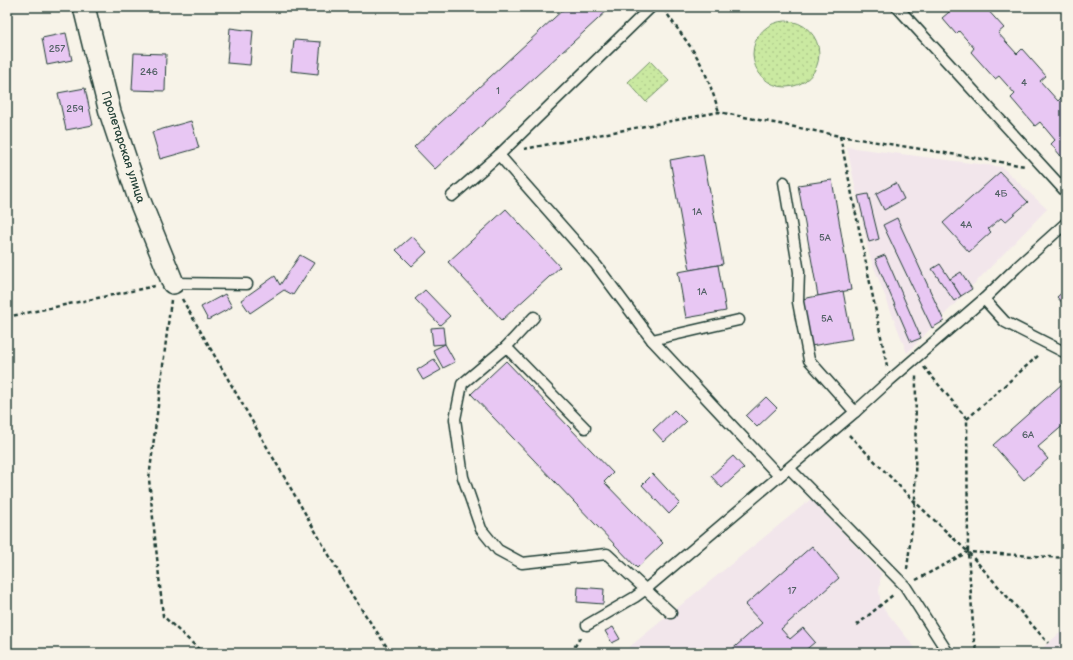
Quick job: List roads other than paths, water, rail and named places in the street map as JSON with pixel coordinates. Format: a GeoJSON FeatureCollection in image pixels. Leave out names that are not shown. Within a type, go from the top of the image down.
{"type":"FeatureCollection","features":[{"type":"Feature","properties":{"kind":"street","name":"Пролетарская улица"},"geometry":{"type":"LineString","coordinates":[[84,7],[110,112],[139,198],[173,283]]}},
{"type":"Feature","properties":{"kind":"lane"},"geometry":{"type":"LineString","coordinates":[[452,196],[499,154],[651,7]]}},
{"type":"Feature","properties":{"kind":"lane"},"geometry":{"type":"LineString","coordinates":[[898,7],[1066,192]]}},
{"type":"Feature","properties":{"kind":"lane"},"geometry":{"type":"LineString","coordinates":[[499,154],[596,265],[652,340],[779,476]]}},
{"type":"Feature","properties":{"kind":"lane"},"geometry":{"type":"LineString","coordinates":[[784,182],[799,272],[798,302],[809,360],[855,412]]}},
{"type":"Feature","properties":{"kind":"lane"},"geometry":{"type":"LineString","coordinates":[[587,625],[646,590],[779,476],[790,469],[839,424],[855,412],[984,299],[1066,223]]}},
{"type":"Feature","properties":{"kind":"lane"},"geometry":{"type":"LineString","coordinates":[[173,283],[247,284]]}},
{"type":"Feature","properties":{"kind":"lane"},"geometry":{"type":"LineString","coordinates":[[984,299],[1005,322],[1066,354]]}},
{"type":"Feature","properties":{"kind":"lane"},"geometry":{"type":"LineString","coordinates":[[534,317],[506,347],[462,384],[455,419],[463,477],[481,529],[498,550],[522,563],[607,554],[670,613]]}},
{"type":"Feature","properties":{"kind":"lane"},"geometry":{"type":"LineString","coordinates":[[652,340],[739,320]]}},
{"type":"Feature","properties":{"kind":"lane"},"geometry":{"type":"LineString","coordinates":[[506,347],[585,428]]}},
{"type":"Feature","properties":{"kind":"lane"},"geometry":{"type":"LineString","coordinates":[[790,469],[905,586],[948,653]]}}]}
